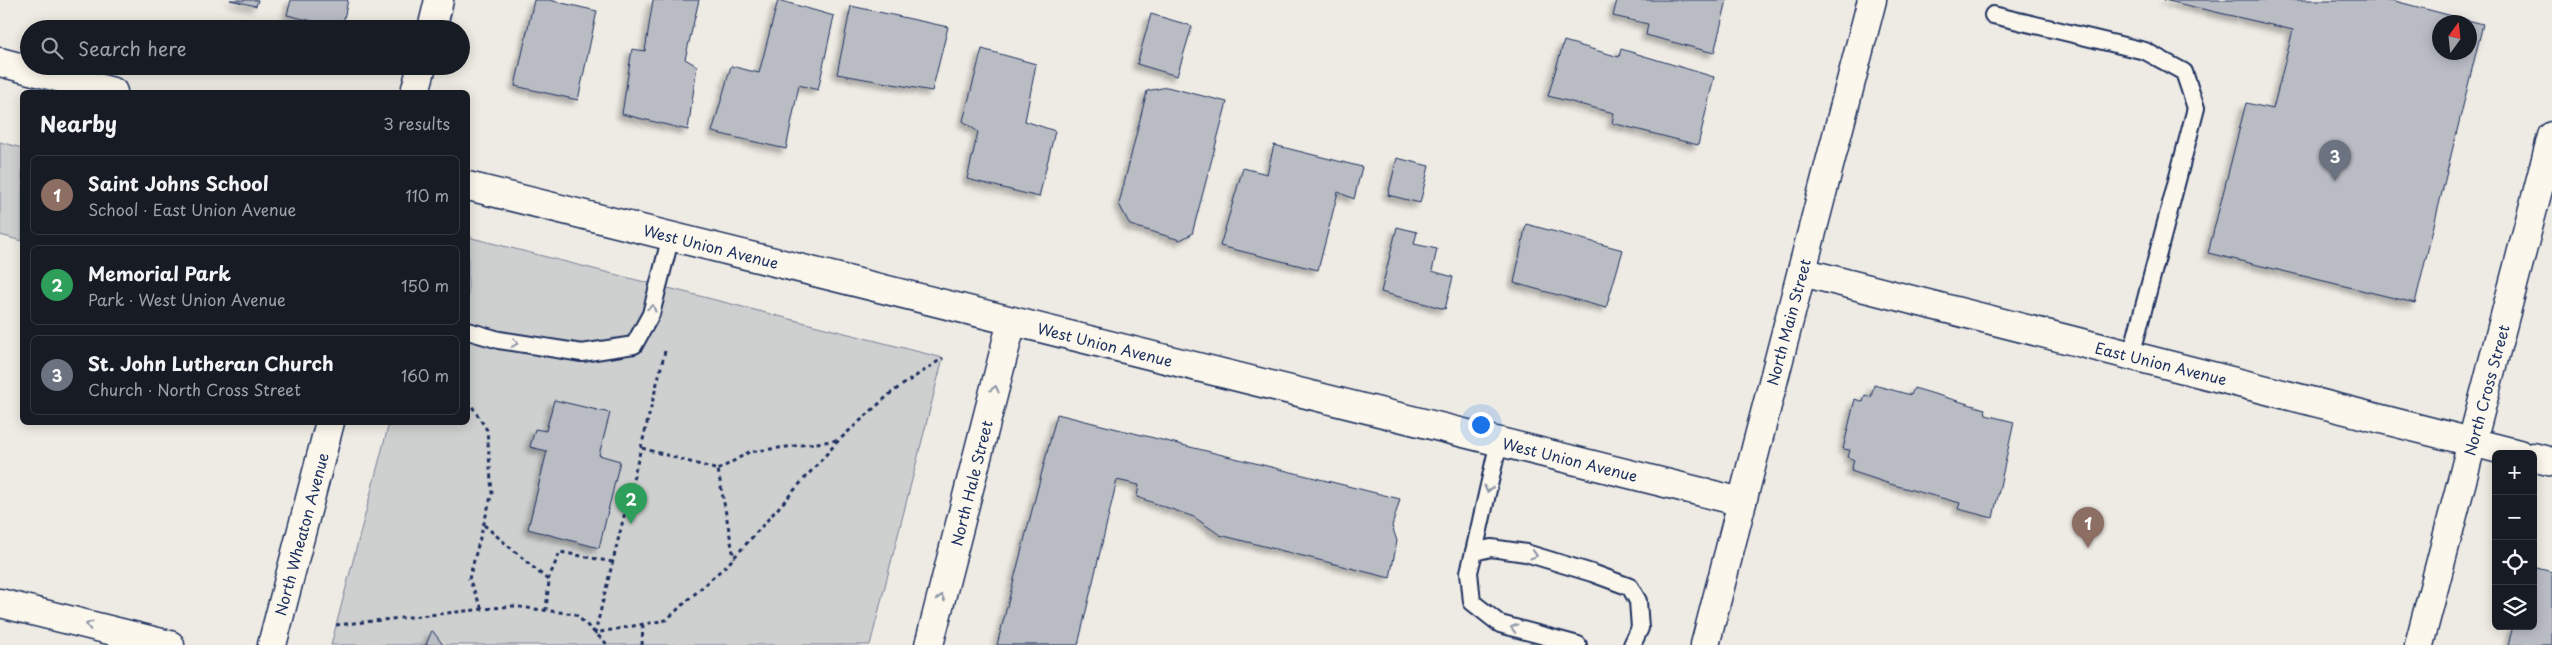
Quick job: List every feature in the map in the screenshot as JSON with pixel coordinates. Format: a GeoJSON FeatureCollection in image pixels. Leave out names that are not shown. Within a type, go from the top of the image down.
{"type":"FeatureCollection","features":[{"type":"Feature","properties":{"kind":"street"},"geometry":{"type":"LineString","coordinates":[[434,20],[439,0]]}},
{"type":"Feature","properties":{"kind":"street","name":"North Main Street"},"geometry":{"type":"LineString","coordinates":[[1704,645],[1872,0]]}},
{"type":"Feature","properties":{"kind":"street"},"geometry":{"type":"LineString","coordinates":[[0,62],[20,67]]}},
{"type":"Feature","properties":{"kind":"street"},"geometry":{"type":"LineString","coordinates":[[49,75],[105,90]]}},
{"type":"Feature","properties":{"kind":"street"},"geometry":{"type":"LineString","coordinates":[[416,90],[420,75]]}},
{"type":"Feature","properties":{"kind":"street","name":"North Cross Street"},"geometry":{"type":"LineString","coordinates":[[2419,645],[2552,136]]}},
{"type":"Feature","properties":{"kind":"street","name":"West Union Avenue"},"geometry":{"type":"LineString","coordinates":[[470,186],[1742,502]]}},
{"type":"Feature","properties":{"kind":"street","name":"East Union Avenue"},"geometry":{"type":"LineString","coordinates":[[1802,272],[2503,450]]}},
{"type":"Feature","properties":{"kind":"street","name":"North Hale Street"},"geometry":{"type":"LineString","coordinates":[[929,645],[1012,321]]}},
{"type":"Feature","properties":{"kind":"street","name":"North Wheaton Avenue"},"geometry":{"type":"LineString","coordinates":[[272,645],[329,425]]}},
{"type":"Feature","properties":{"kind":"street"},"geometry":{"type":"LineString","coordinates":[[2537,458],[2552,462]]}},
{"type":"Feature","properties":{"kind":"street"},"geometry":{"type":"LineString","coordinates":[[0,603],[170,645]]}},
{"type":"Feature","properties":{"kind":"lane"},"geometry":{"type":"LineString","coordinates":[[1993,15],[2145,51],[2184,72],[2196,108],[2131,356]]}},
{"type":"Feature","properties":{"kind":"lane"},"geometry":{"type":"LineString","coordinates":[[470,332],[500,340],[582,353],[634,345],[651,314],[671,236]]}},
{"type":"Feature","properties":{"kind":"lane"},"geometry":{"type":"LineString","coordinates":[[1499,441],[1469,572],[1472,602],[1500,624],[1578,645]]}},
{"type":"Feature","properties":{"kind":"lane"},"geometry":{"type":"LineString","coordinates":[[1474,552],[1491,548],[1526,553],[1630,587],[1638,601],[1640,628],[1632,645]]}},
{"type":"Feature","properties":{"kind":"path"},"geometry":{"type":"LineString","coordinates":[[595,633],[666,346]]}},
{"type":"Feature","properties":{"kind":"path"},"geometry":{"type":"LineString","coordinates":[[595,633],[666,620],[734,558],[839,440],[892,392],[943,358]]}},
{"type":"Feature","properties":{"kind":"path"},"geometry":{"type":"LineString","coordinates":[[470,403],[487,430],[492,493],[469,579],[482,609]]}},
{"type":"Feature","properties":{"kind":"path"},"geometry":{"type":"LineString","coordinates":[[642,448],[718,470],[749,452],[839,440]]}},
{"type":"Feature","properties":{"kind":"path"},"geometry":{"type":"LineString","coordinates":[[718,470],[734,558]]}},
{"type":"Feature","properties":{"kind":"path"},"geometry":{"type":"LineString","coordinates":[[484,526],[548,580]]}},
{"type":"Feature","properties":{"kind":"path"},"geometry":{"type":"LineString","coordinates":[[546,610],[548,580],[560,552],[613,562]]}},
{"type":"Feature","properties":{"kind":"path"},"geometry":{"type":"LineString","coordinates":[[336,625],[512,606],[575,614],[608,645]]}},
{"type":"Feature","properties":{"kind":"path"},"geometry":{"type":"LineString","coordinates":[[642,645],[643,624]]}},
{"type":"Feature","properties":{"kind":"shaded area"},"geometry":{"type":"Polygon","coordinates":[[[0,142],[20,147],[20,240],[0,235],[0,142]]]}},
{"type":"Feature","properties":{"kind":"shaded area"},"geometry":{"type":"Polygon","coordinates":[[[470,238],[943,358],[870,645],[331,645],[388,425],[470,425],[470,238]]]}},
{"type":"Feature","properties":{"kind":"building"},"geometry":{"type":"Polygon","coordinates":[[[230,0],[258,0],[256,6],[230,0]]]}},
{"type":"Feature","properties":{"kind":"building"},"geometry":{"type":"Polygon","coordinates":[[[291,0],[348,0],[344,20],[308,20],[287,15],[291,0]]]}},
{"type":"Feature","properties":{"kind":"building"},"geometry":{"type":"Polygon","coordinates":[[[534,0],[549,0],[597,11],[578,100],[515,86],[534,0]]]}},
{"type":"Feature","properties":{"kind":"building"},"geometry":{"type":"Polygon","coordinates":[[[653,0],[699,0],[685,59],[697,66],[688,130],[622,114],[632,49],[645,51],[653,0]]]}},
{"type":"Feature","properties":{"kind":"building"},"geometry":{"type":"Polygon","coordinates":[[[778,0],[834,16],[818,90],[799,85],[786,149],[712,132],[731,66],[759,73],[778,0]]]}},
{"type":"Feature","properties":{"kind":"building"},"geometry":{"type":"Polygon","coordinates":[[[1617,0],[1727,0],[1714,53],[1646,35],[1648,24],[1613,16],[1617,0]]]}},
{"type":"Feature","properties":{"kind":"building"},"geometry":{"type":"Polygon","coordinates":[[[2164,0],[2391,0],[2448,15],[2432,15],[2432,60],[2474,60],[2415,303],[2208,253],[2246,103],[2273,109],[2293,30],[2164,0]]]}},
{"type":"Feature","properties":{"kind":"building"},"geometry":{"type":"Polygon","coordinates":[[[851,6],[948,27],[932,91],[837,74],[851,6]]]}},
{"type":"Feature","properties":{"kind":"building"},"geometry":{"type":"Polygon","coordinates":[[[1151,14],[1192,26],[1177,76],[1137,64],[1151,14]]]}},
{"type":"Feature","properties":{"kind":"building"},"geometry":{"type":"Polygon","coordinates":[[[2477,22],[2483,24],[2477,49],[2477,22]]]}},
{"type":"Feature","properties":{"kind":"building"},"geometry":{"type":"Polygon","coordinates":[[[1564,41],[1619,57],[1621,49],[1714,77],[1698,145],[1612,123],[1614,113],[1548,96],[1564,41]]]}},
{"type":"Feature","properties":{"kind":"building"},"geometry":{"type":"Polygon","coordinates":[[[982,49],[1036,64],[1025,121],[1055,131],[1039,197],[967,179],[978,132],[963,121],[982,49]]]}},
{"type":"Feature","properties":{"kind":"building"},"geometry":{"type":"Polygon","coordinates":[[[1167,87],[1227,102],[1192,234],[1180,240],[1130,225],[1119,204],[1147,91],[1167,87]]]}},
{"type":"Feature","properties":{"kind":"building"},"geometry":{"type":"Polygon","coordinates":[[[1274,145],[1362,167],[1354,199],[1338,192],[1318,270],[1220,246],[1243,168],[1267,174],[1274,145]]]}},
{"type":"Feature","properties":{"kind":"building"},"geometry":{"type":"Polygon","coordinates":[[[1397,158],[1429,166],[1420,203],[1388,195],[1397,158]]]}},
{"type":"Feature","properties":{"kind":"building"},"geometry":{"type":"Polygon","coordinates":[[[1526,224],[1623,250],[1606,308],[1514,283],[1526,224]]]}},
{"type":"Feature","properties":{"kind":"building"},"geometry":{"type":"Polygon","coordinates":[[[1397,227],[1417,232],[1414,244],[1437,249],[1432,271],[1453,277],[1445,309],[1381,292],[1397,227]]]}},
{"type":"Feature","properties":{"kind":"building"},"geometry":{"type":"Polygon","coordinates":[[[1874,385],[1911,395],[1914,388],[1985,409],[1986,415],[2014,422],[1993,518],[1958,509],[1960,503],[1851,471],[1854,460],[1848,457],[1850,450],[1843,449],[1855,399],[1863,402],[1865,395],[1871,397],[1874,385]]]}},
{"type":"Feature","properties":{"kind":"building"},"geometry":{"type":"Polygon","coordinates":[[[554,400],[610,413],[599,455],[620,461],[599,548],[528,529],[547,451],[530,447],[535,429],[546,431],[554,400]]]}},
{"type":"Feature","properties":{"kind":"building"},"geometry":{"type":"Polygon","coordinates":[[[1057,414],[1400,499],[1392,526],[1397,541],[1390,578],[1220,535],[1194,517],[1137,497],[1139,485],[1117,480],[1078,645],[997,645],[1057,414]]]}},
{"type":"Feature","properties":{"kind":"building"},"geometry":{"type":"Polygon","coordinates":[[[2537,568],[2552,572],[2552,645],[2508,645],[2512,630],[2537,630],[2537,568]]]}},
{"type":"Feature","properties":{"kind":"building"},"geometry":{"type":"Polygon","coordinates":[[[432,630],[443,645],[426,645],[432,630]]]}},
{"type":"Feature","properties":{"kind":"place","name":"St. John Lutheran Church"},"geometry":{"type":"Point","coordinates":[2335,181]}},
{"type":"Feature","properties":{"kind":"place","name":"Memorial Park"},"geometry":{"type":"Point","coordinates":[631,524]}},
{"type":"Feature","properties":{"kind":"place","name":"Saint Johns School"},"geometry":{"type":"Point","coordinates":[2088,548]}}]}
